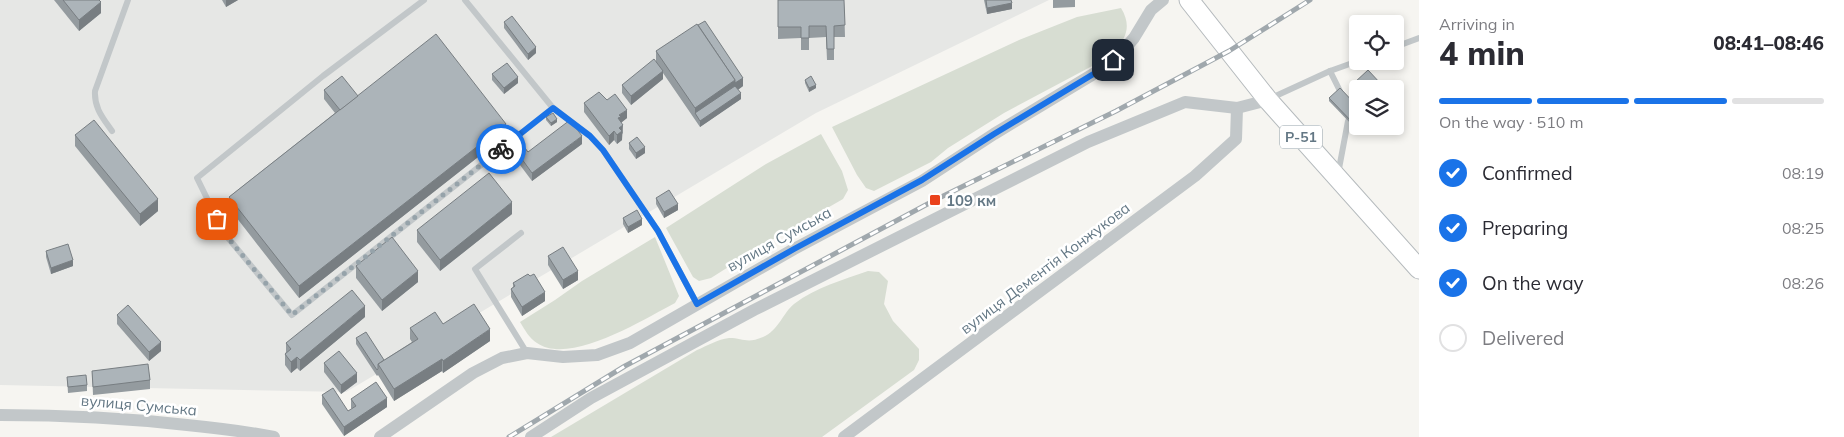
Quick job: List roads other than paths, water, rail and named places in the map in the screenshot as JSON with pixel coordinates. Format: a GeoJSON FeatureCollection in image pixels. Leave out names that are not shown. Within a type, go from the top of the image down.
{"type":"FeatureCollection","features":[{"type":"Feature","properties":{"kind":"main road","name":"Р-51"},"geometry":{"type":"LineString","coordinates":[[1189,0],[1268,100],[1419,269]]}},
{"type":"Feature","properties":{"kind":"street","name":"вулиця Сумська"},"geometry":{"type":"LineString","coordinates":[[380,437],[473,373],[502,358],[527,354],[563,357],[597,355],[630,343],[794,249],[922,180],[1105,67],[1134,38],[1151,10],[1163,0]]}},
{"type":"Feature","properties":{"kind":"street"},"geometry":{"type":"LineString","coordinates":[[532,437],[591,398],[754,310],[1088,142],[1185,102],[1238,108],[1268,100]]}},
{"type":"Feature","properties":{"kind":"street","name":"вулиця Дементія Конжукова"},"geometry":{"type":"LineString","coordinates":[[844,437],[1195,176],[1236,139],[1238,108]]}},
{"type":"Feature","properties":{"kind":"street","name":"вулиця Сумська"},"geometry":{"type":"LineString","coordinates":[[0,415],[71,415],[230,429],[274,437]]}},
{"type":"Feature","properties":{"kind":"lane"},"geometry":{"type":"LineString","coordinates":[[112,131],[97,109],[94,100],[95,91],[128,0]]}},
{"type":"Feature","properties":{"kind":"lane"},"geometry":{"type":"LineString","coordinates":[[424,0],[323,76],[197,178],[224,233],[292,315],[553,108]]}},
{"type":"Feature","properties":{"kind":"lane"},"geometry":{"type":"LineString","coordinates":[[465,0],[553,108],[590,136],[603,150],[658,231],[697,304]]}},
{"type":"Feature","properties":{"kind":"lane"},"geometry":{"type":"LineString","coordinates":[[1404,44],[1419,38]]}},
{"type":"Feature","properties":{"kind":"lane"},"geometry":{"type":"LineString","coordinates":[[1268,100],[1349,64]]}},
{"type":"Feature","properties":{"kind":"lane"},"geometry":{"type":"LineString","coordinates":[[1330,71],[1340,91]]}},
{"type":"Feature","properties":{"kind":"lane"},"geometry":{"type":"LineString","coordinates":[[1337,178],[1348,121]]}},
{"type":"Feature","properties":{"kind":"lane"},"geometry":{"type":"LineString","coordinates":[[521,233],[475,269],[527,354]]}},
{"type":"Feature","properties":{"kind":"railway"},"geometry":{"type":"LineString","coordinates":[[509,437],[625,366],[935,200],[1116,111],[1229,51],[1310,0]]}},
{"type":"Feature","properties":{"kind":"place","name":"109 км"},"geometry":{"type":"Point","coordinates":[935,200]}}]}
